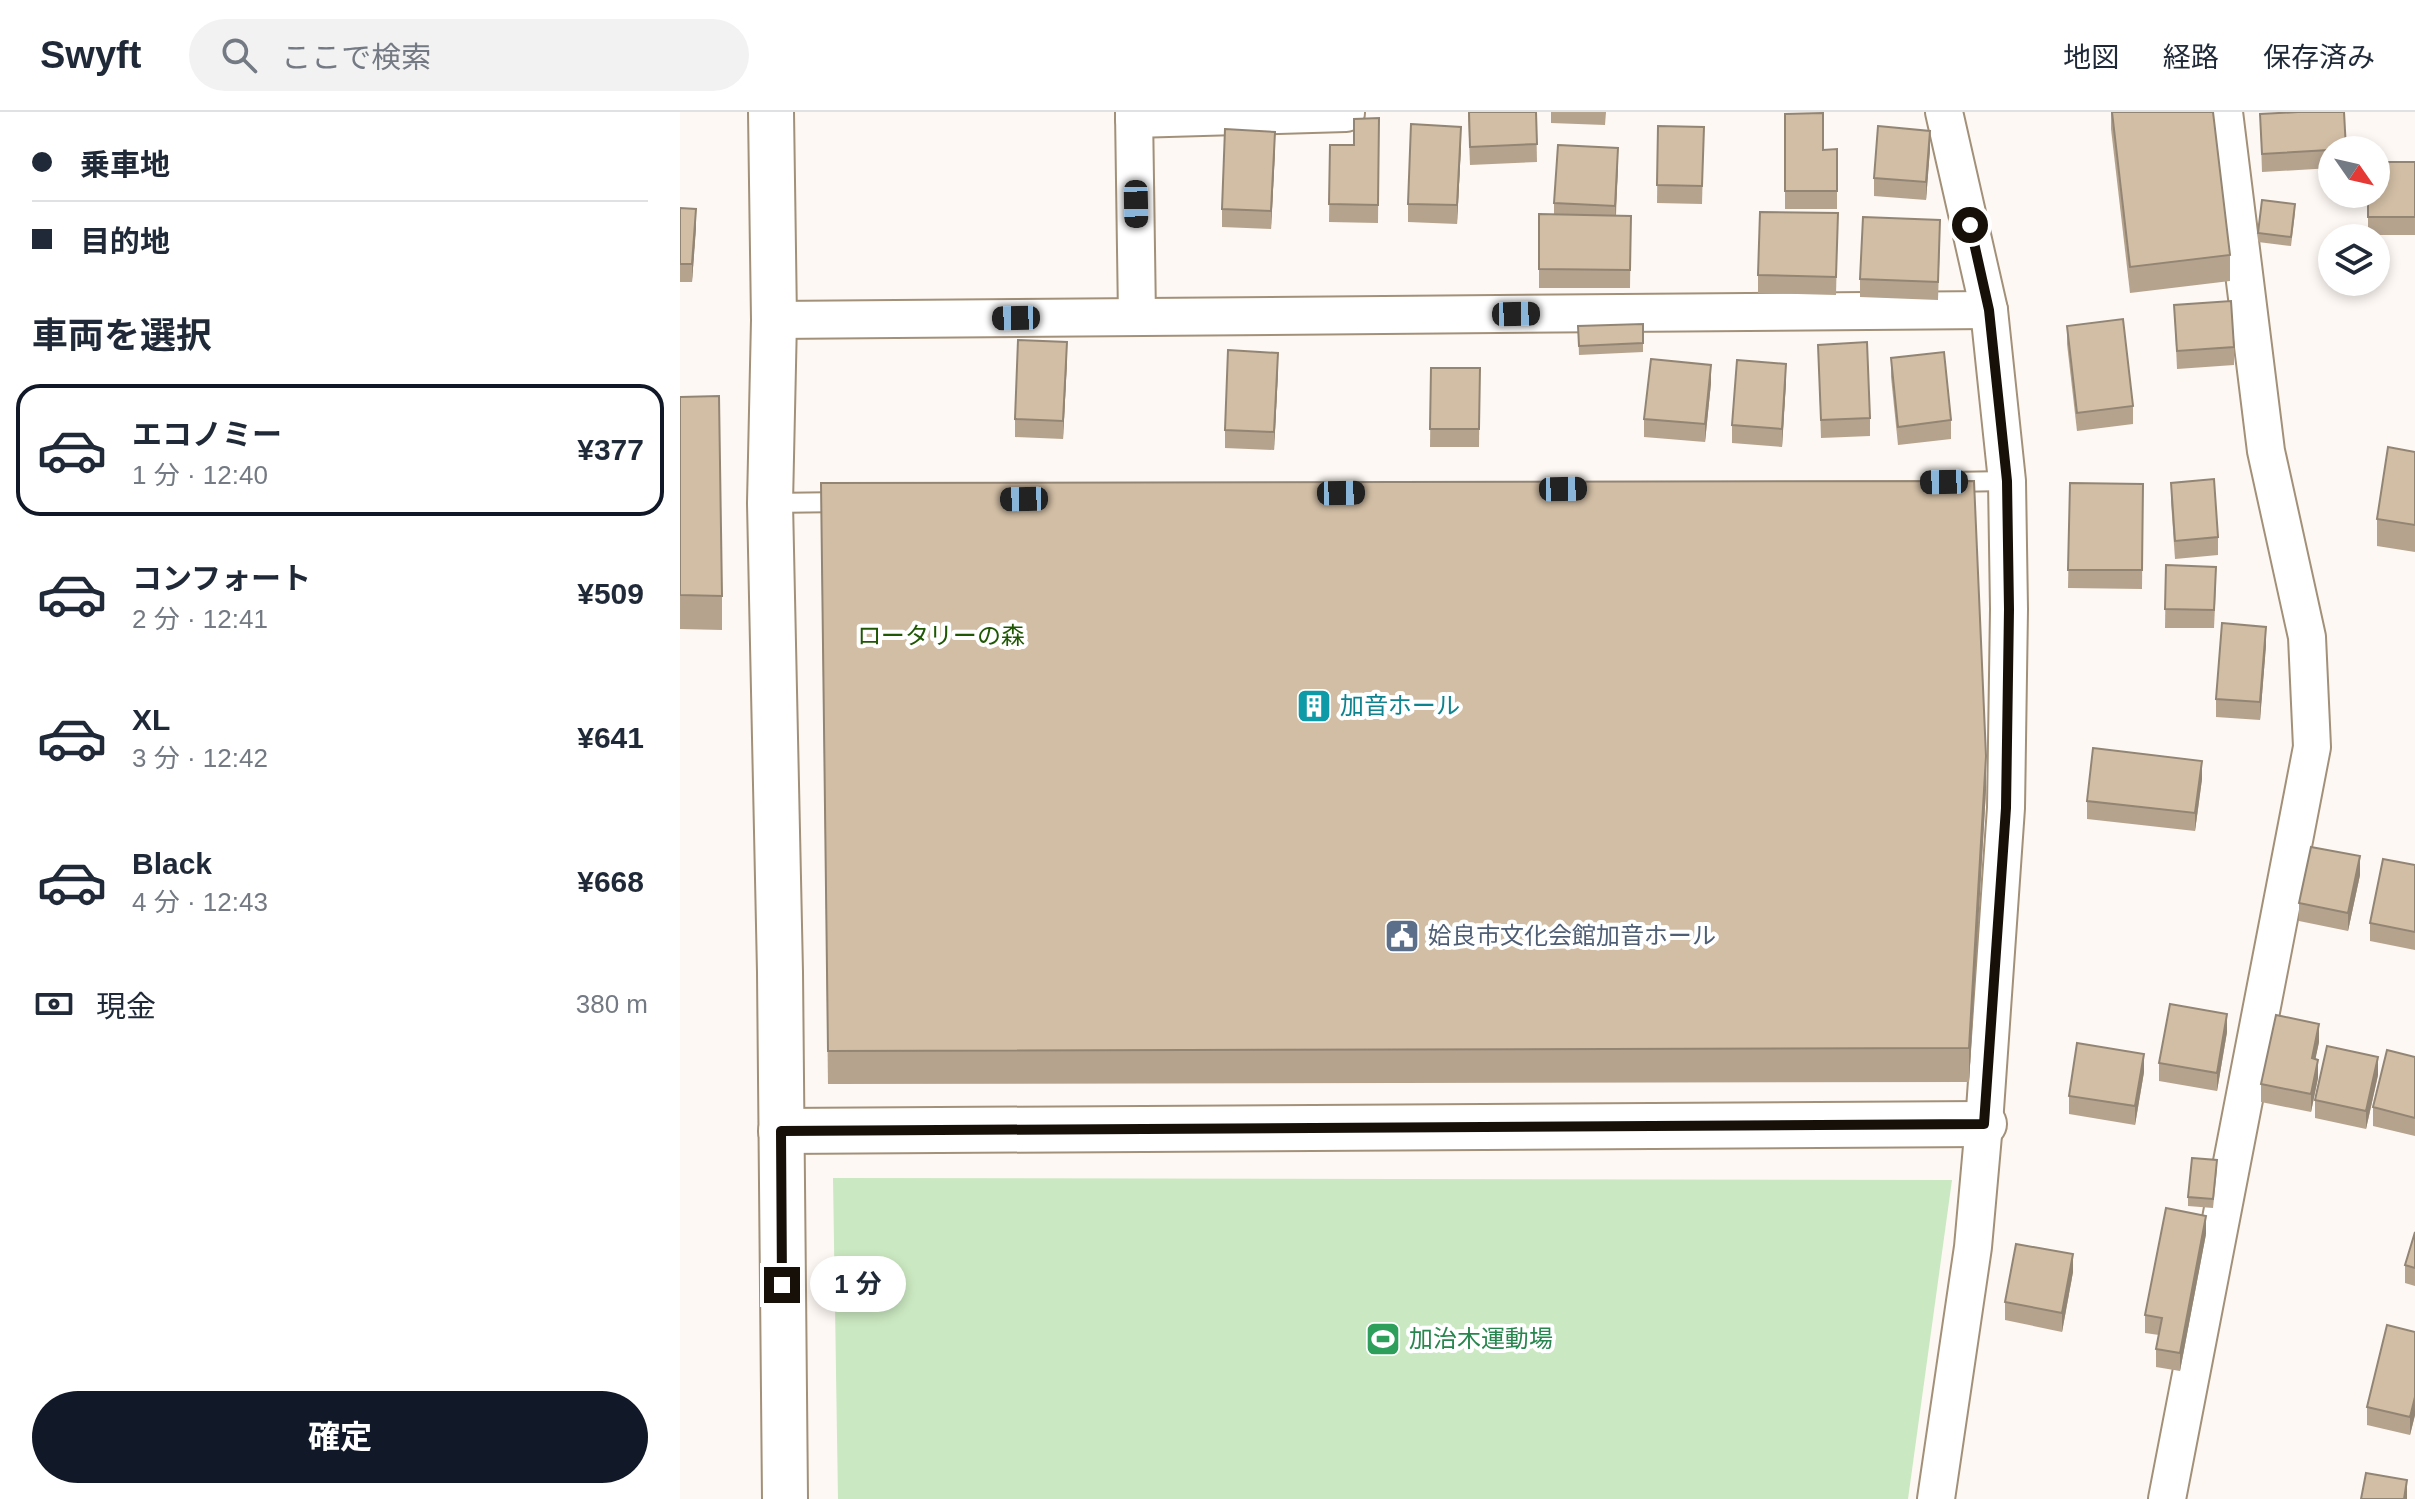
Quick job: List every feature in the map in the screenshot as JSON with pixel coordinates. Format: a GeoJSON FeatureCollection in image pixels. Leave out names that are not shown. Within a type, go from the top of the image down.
{"type":"FeatureCollection","features":[{"type":"Feature","properties":{"kind":"street"},"geometry":{"type":"LineString","coordinates":[[771,112],[774,320],[770,503],[780,972],[785,1499]]}},
{"type":"Feature","properties":{"kind":"street"},"geometry":{"type":"LineString","coordinates":[[1936,1499],[1973,1247],[1984,1124],[2006,808],[2009,609],[2007,481],[1989,310],[1944,112]]}},
{"type":"Feature","properties":{"kind":"street"},"geometry":{"type":"LineString","coordinates":[[2167,1499],[2312,747],[2307,637],[2266,451],[2224,112]]}},
{"type":"Feature","properties":{"kind":"street"},"geometry":{"type":"LineString","coordinates":[[1137,317],[1134,116],[1346,113]]}},
{"type":"Feature","properties":{"kind":"street"},"geometry":{"type":"LineString","coordinates":[[774,320],[1989,310]]}},
{"type":"Feature","properties":{"kind":"street"},"geometry":{"type":"LineString","coordinates":[[781,1131],[1984,1124]]}},
{"type":"Feature","properties":{"kind":"lane"},"geometry":{"type":"LineString","coordinates":[[1928,483],[2007,481]]}},
{"type":"Feature","properties":{"kind":"lane"},"geometry":{"type":"LineString","coordinates":[[770,503],[865,502]]}},
{"type":"Feature","properties":{"kind":"green space","name":"加治木運動場"},"geometry":{"type":"Polygon","coordinates":[[[833,1178],[1952,1180],[1908,1499],[838,1499],[833,1178]]]}},
{"type":"Feature","properties":{"kind":"building"},"geometry":{"type":"Polygon","coordinates":[[[1469,112],[1536,112],[1537,144],[1470,147],[1469,112]]]}},
{"type":"Feature","properties":{"kind":"building"},"geometry":{"type":"Polygon","coordinates":[[[2112,112],[2213,112],[2230,255],[2130,267],[2112,112]]]}},
{"type":"Feature","properties":{"kind":"building"},"geometry":{"type":"Polygon","coordinates":[[[2344,112],[2345,136],[2318,136],[2318,151],[2262,154],[2260,114],[2344,112]]]}},
{"type":"Feature","properties":{"kind":"building"},"geometry":{"type":"Polygon","coordinates":[[[1823,113],[1823,150],[1837,149],[1837,191],[1785,191],[1785,114],[1823,113]]]}},
{"type":"Feature","properties":{"kind":"building"},"geometry":{"type":"Polygon","coordinates":[[[1379,118],[1378,205],[1329,204],[1330,145],[1354,145],[1354,119],[1379,118]]]}},
{"type":"Feature","properties":{"kind":"building"},"geometry":{"type":"Polygon","coordinates":[[[1411,124],[1461,127],[1457,205],[1408,204],[1411,124]]]}},
{"type":"Feature","properties":{"kind":"building"},"geometry":{"type":"Polygon","coordinates":[[[1658,126],[1704,127],[1702,186],[1657,185],[1658,126]]]}},
{"type":"Feature","properties":{"kind":"building"},"geometry":{"type":"Polygon","coordinates":[[[1878,126],[1930,131],[1926,182],[1874,178],[1878,126]]]}},
{"type":"Feature","properties":{"kind":"building"},"geometry":{"type":"Polygon","coordinates":[[[1225,129],[1275,132],[1271,211],[1222,209],[1225,129]]]}},
{"type":"Feature","properties":{"kind":"building"},"geometry":{"type":"Polygon","coordinates":[[[1558,145],[1618,148],[1615,206],[1554,203],[1558,145]]]}},
{"type":"Feature","properties":{"kind":"building"},"geometry":{"type":"Polygon","coordinates":[[[2390,162],[2415,162],[2415,217],[2368,217],[2368,208],[2390,208],[2390,162]]]}},
{"type":"Feature","properties":{"kind":"building"},"geometry":{"type":"Polygon","coordinates":[[[2262,200],[2295,204],[2291,237],[2258,233],[2262,200]]]}},
{"type":"Feature","properties":{"kind":"building"},"geometry":{"type":"Polygon","coordinates":[[[680,208],[696,209],[692,264],[680,264],[680,208]]]}},
{"type":"Feature","properties":{"kind":"building"},"geometry":{"type":"Polygon","coordinates":[[[1760,212],[1838,213],[1836,277],[1758,275],[1760,212]]]}},
{"type":"Feature","properties":{"kind":"building"},"geometry":{"type":"Polygon","coordinates":[[[1539,214],[1631,216],[1630,270],[1539,269],[1539,214]]]}},
{"type":"Feature","properties":{"kind":"building"},"geometry":{"type":"Polygon","coordinates":[[[1863,217],[1940,220],[1938,282],[1860,279],[1863,217]]]}},
{"type":"Feature","properties":{"kind":"building"},"geometry":{"type":"Polygon","coordinates":[[[2231,301],[2234,347],[2177,351],[2174,305],[2231,301]]]}},
{"type":"Feature","properties":{"kind":"building"},"geometry":{"type":"Polygon","coordinates":[[[2123,319],[2133,406],[2077,413],[2067,326],[2123,319]]]}},
{"type":"Feature","properties":{"kind":"building"},"geometry":{"type":"Polygon","coordinates":[[[1643,324],[1643,343],[1579,346],[1578,326],[1643,324]]]}},
{"type":"Feature","properties":{"kind":"building"},"geometry":{"type":"Polygon","coordinates":[[[1018,340],[1067,342],[1063,421],[1015,419],[1018,340]]]}},
{"type":"Feature","properties":{"kind":"building"},"geometry":{"type":"Polygon","coordinates":[[[1867,342],[1870,418],[1821,420],[1818,345],[1867,342]]]}},
{"type":"Feature","properties":{"kind":"building"},"geometry":{"type":"Polygon","coordinates":[[[1228,350],[1278,353],[1274,432],[1225,430],[1228,350]]]}},
{"type":"Feature","properties":{"kind":"building"},"geometry":{"type":"Polygon","coordinates":[[[1944,352],[1951,420],[1898,427],[1891,358],[1944,352]]]}},
{"type":"Feature","properties":{"kind":"building"},"geometry":{"type":"Polygon","coordinates":[[[1651,359],[1711,365],[1705,424],[1644,419],[1651,359]]]}},
{"type":"Feature","properties":{"kind":"building"},"geometry":{"type":"Polygon","coordinates":[[[1737,360],[1786,364],[1782,429],[1732,425],[1737,360]]]}},
{"type":"Feature","properties":{"kind":"building"},"geometry":{"type":"Polygon","coordinates":[[[1431,368],[1480,368],[1479,429],[1430,429],[1431,368]]]}},
{"type":"Feature","properties":{"kind":"building"},"geometry":{"type":"Polygon","coordinates":[[[719,396],[722,596],[680,595],[680,397],[719,396]]]}},
{"type":"Feature","properties":{"kind":"building"},"geometry":{"type":"Polygon","coordinates":[[[2388,447],[2415,452],[2415,525],[2377,519],[2388,447]]]}},
{"type":"Feature","properties":{"kind":"building"},"geometry":{"type":"Polygon","coordinates":[[[2214,479],[2218,537],[2175,541],[2171,483],[2214,479]]]}},
{"type":"Feature","properties":{"kind":"building","name":"姶良市文化会館加音ホール"},"geometry":{"type":"Polygon","coordinates":[[[1974,481],[1986,756],[1969,1048],[828,1051],[821,483],[1974,481]]]}},
{"type":"Feature","properties":{"kind":"building"},"geometry":{"type":"Polygon","coordinates":[[[2070,483],[2143,484],[2142,570],[2068,570],[2070,483]]]}},
{"type":"Feature","properties":{"kind":"building"},"geometry":{"type":"Polygon","coordinates":[[[2166,565],[2216,567],[2214,610],[2165,609],[2166,565]]]}},
{"type":"Feature","properties":{"kind":"building"},"geometry":{"type":"Polygon","coordinates":[[[2222,623],[2266,627],[2260,702],[2216,699],[2222,623]]]}},
{"type":"Feature","properties":{"kind":"building"},"geometry":{"type":"Polygon","coordinates":[[[2093,748],[2202,761],[2195,813],[2087,801],[2093,748]]]}},
{"type":"Feature","properties":{"kind":"building"},"geometry":{"type":"Polygon","coordinates":[[[2311,847],[2360,856],[2348,913],[2299,903],[2311,847]]]}},
{"type":"Feature","properties":{"kind":"building"},"geometry":{"type":"Polygon","coordinates":[[[2383,859],[2415,865],[2415,932],[2370,923],[2383,859]]]}},
{"type":"Feature","properties":{"kind":"building"},"geometry":{"type":"Polygon","coordinates":[[[2170,1004],[2227,1014],[2217,1073],[2159,1063],[2170,1004]]]}},
{"type":"Feature","properties":{"kind":"building"},"geometry":{"type":"Polygon","coordinates":[[[2276,1015],[2319,1024],[2312,1058],[2318,1060],[2311,1094],[2261,1084],[2276,1015]]]}},
{"type":"Feature","properties":{"kind":"building"},"geometry":{"type":"Polygon","coordinates":[[[2077,1043],[2144,1054],[2135,1106],[2069,1096],[2077,1043]]]}},
{"type":"Feature","properties":{"kind":"building"},"geometry":{"type":"Polygon","coordinates":[[[2327,1046],[2378,1057],[2366,1111],[2315,1100],[2327,1046]]]}},
{"type":"Feature","properties":{"kind":"building"},"geometry":{"type":"Polygon","coordinates":[[[2387,1050],[2415,1057],[2415,1118],[2373,1107],[2387,1050]]]}},
{"type":"Feature","properties":{"kind":"building"},"geometry":{"type":"Polygon","coordinates":[[[2192,1158],[2217,1160],[2213,1199],[2188,1197],[2192,1158]]]}},
{"type":"Feature","properties":{"kind":"building"},"geometry":{"type":"Polygon","coordinates":[[[2166,1208],[2206,1216],[2180,1353],[2156,1349],[2162,1318],[2145,1315],[2166,1208]]]}},
{"type":"Feature","properties":{"kind":"building"},"geometry":{"type":"Polygon","coordinates":[[[2415,1232],[2415,1268],[2405,1265],[2415,1232]]]}},
{"type":"Feature","properties":{"kind":"building"},"geometry":{"type":"Polygon","coordinates":[[[2016,1244],[2073,1254],[2062,1313],[2005,1302],[2016,1244]]]}},
{"type":"Feature","properties":{"kind":"building"},"geometry":{"type":"Polygon","coordinates":[[[2387,1325],[2415,1332],[2415,1397],[2410,1417],[2367,1407],[2387,1325]]]}},
{"type":"Feature","properties":{"kind":"building"},"geometry":{"type":"Polygon","coordinates":[[[2366,1473],[2407,1480],[2404,1499],[2361,1499],[2366,1473]]]}},
{"type":"Feature","properties":{"kind":"place","name":"加音ホール"},"geometry":{"type":"Point","coordinates":[1314,706]}},
{"type":"Feature","properties":{"kind":"place","name":"姶良市文化会館加音ホール"},"geometry":{"type":"Point","coordinates":[1402,936]}},
{"type":"Feature","properties":{"kind":"place","name":"加治木運動場"},"geometry":{"type":"Point","coordinates":[1383,1339]}},
{"type":"Feature","properties":{"kind":"route"},"geometry":{"type":"LineString","coordinates":[[782,1285],[781,1131],[1984,1124],[2006,808],[2009,609],[2007,481],[1989,310],[1970,225]]}},
{"type":"Feature","properties":{"kind":"park label","name":"ロータリーの森"},"geometry":{"type":"Point","coordinates":[941,636]}}]}
